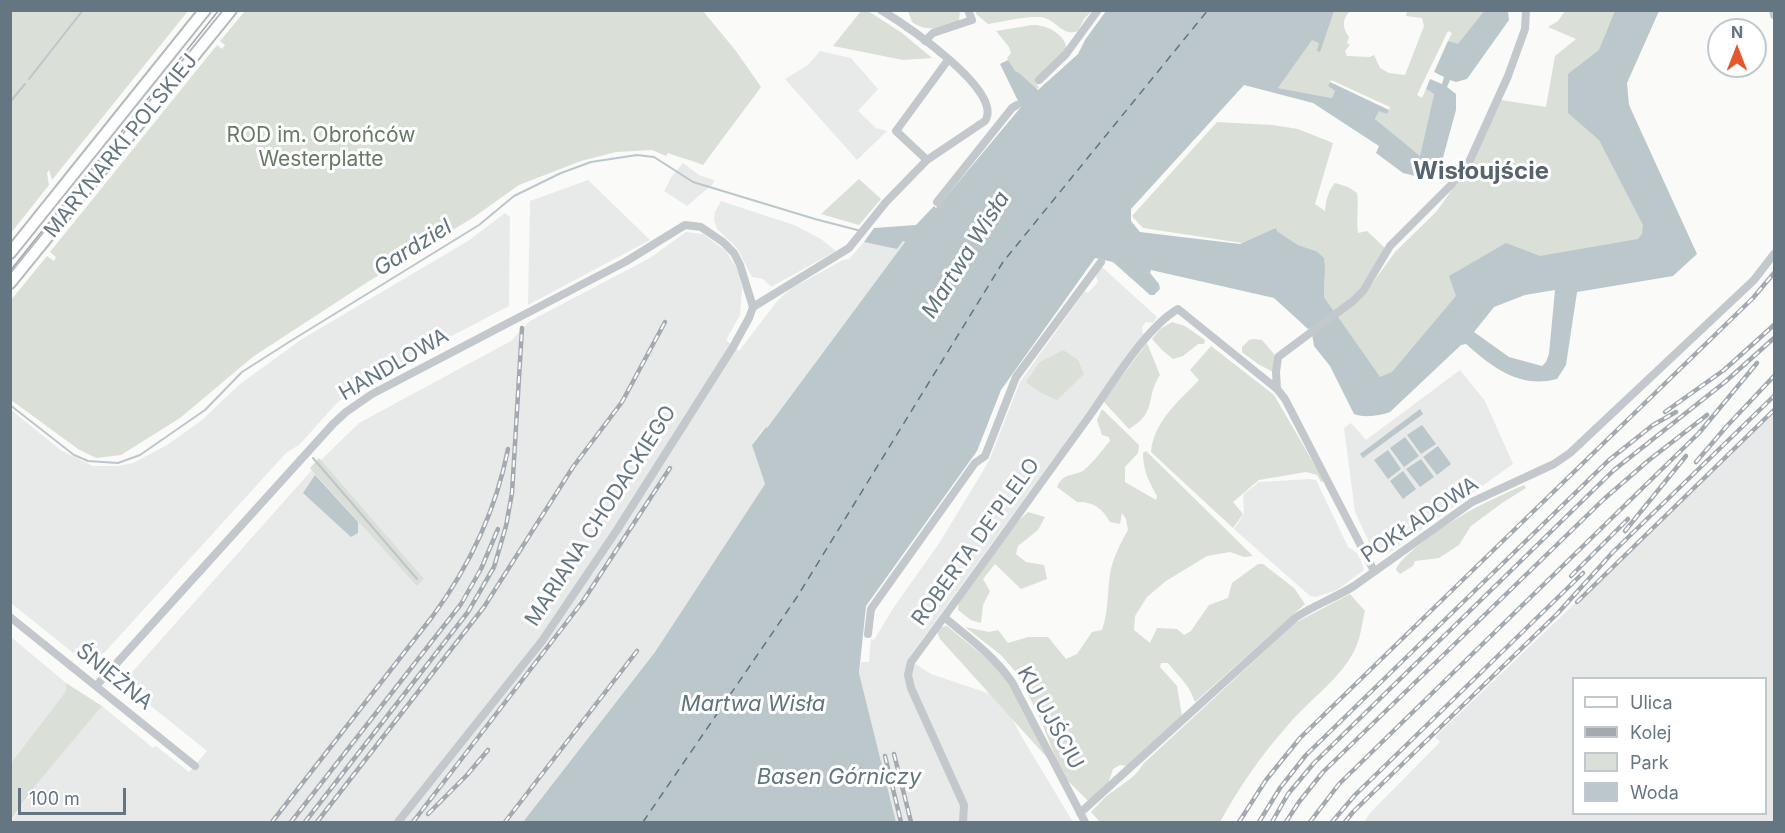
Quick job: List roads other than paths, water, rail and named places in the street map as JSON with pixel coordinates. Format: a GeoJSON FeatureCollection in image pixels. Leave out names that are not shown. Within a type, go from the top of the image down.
{"type":"FeatureCollection","features":[{"type":"Feature","properties":{"kind":"main road","name":"MARYNARKI POLSKIEJ"},"geometry":{"type":"LineString","coordinates":[[10,253],[205,10]]}},
{"type":"Feature","properties":{"kind":"main road","name":"MARYNARKI POLSKIEJ"},"geometry":{"type":"LineString","coordinates":[[10,283],[231,10]]}},
{"type":"Feature","properties":{"kind":"street"},"geometry":{"type":"LineString","coordinates":[[753,307],[840,254],[857,240],[886,202],[927,159],[985,121],[989,115],[988,107],[971,79],[895,14],[881,10]]}},
{"type":"Feature","properties":{"kind":"street"},"geometry":{"type":"LineString","coordinates":[[925,41],[933,33],[972,21],[968,10]]}},
{"type":"Feature","properties":{"kind":"street"},"geometry":{"type":"LineString","coordinates":[[1038,80],[1066,54],[1098,10]]}},
{"type":"Feature","properties":{"kind":"street"},"geometry":{"type":"LineString","coordinates":[[1374,571],[1285,399],[1277,389],[1278,357],[1363,291],[1390,246],[1451,185],[1470,160],[1508,76],[1525,29],[1526,10]]}},
{"type":"Feature","properties":{"kind":"street"},"geometry":{"type":"LineString","coordinates":[[1773,10],[1774,15]]}},
{"type":"Feature","properties":{"kind":"street"},"geometry":{"type":"LineString","coordinates":[[927,159],[896,131],[948,60]]}},
{"type":"Feature","properties":{"kind":"street"},"geometry":{"type":"LineString","coordinates":[[940,204],[937,202],[1012,108],[1017,105]]}},
{"type":"Feature","properties":{"kind":"street","name":"HANDLOWA"},"geometry":{"type":"LineString","coordinates":[[96,686],[272,490],[346,412],[372,394],[625,262],[679,228],[691,225],[709,232],[734,253],[746,281],[753,307]]}},
{"type":"Feature","properties":{"kind":"street","name":"POKŁADOWA"},"geometry":{"type":"LineString","coordinates":[[1080,813],[1295,618],[1312,606],[1338,596],[1472,502],[1554,465],[1570,453],[1754,280],[1774,254]]}},
{"type":"Feature","properties":{"kind":"street"},"geometry":{"type":"LineString","coordinates":[[868,634],[871,609],[975,463],[985,456],[1016,377],[1101,262]]}},
{"type":"Feature","properties":{"kind":"street","name":"MARIANA CHODACKIEGO"},"geometry":{"type":"LineString","coordinates":[[398,822],[548,631],[617,530],[734,347],[753,307]]}},
{"type":"Feature","properties":{"kind":"street","name":"ROBERTA DE'PLELO"},"geometry":{"type":"LineString","coordinates":[[963,822],[964,805],[912,688],[908,675],[911,662],[1152,331],[1167,316],[1178,309],[1277,389]]}},
{"type":"Feature","properties":{"kind":"street","name":"ŚNIEŻNA"},"geometry":{"type":"LineString","coordinates":[[10,617],[195,766]]}},
{"type":"Feature","properties":{"kind":"street","name":"KU UJŚCIU"},"geometry":{"type":"LineString","coordinates":[[944,617],[985,650],[1012,682],[1085,822]]}},
{"type":"Feature","properties":{"kind":"water","name":"Martwa Wisła"},"geometry":{"type":"Polygon","coordinates":[[[1106,11],[1334,11],[1320,52],[1317,51],[1319,43],[1312,40],[1278,88],[1332,98],[1335,91],[1328,86],[1330,82],[1389,110],[1387,114],[1379,111],[1375,119],[1420,156],[1434,94],[1426,89],[1430,79],[1442,84],[1444,77],[1434,72],[1448,41],[1458,44],[1484,11],[1508,11],[1509,20],[1467,79],[1456,82],[1450,80],[1447,87],[1456,94],[1456,110],[1439,172],[1428,179],[1403,173],[1376,153],[1379,146],[1313,103],[1244,85],[1131,209],[1131,221],[1140,232],[1240,244],[1276,228],[1298,245],[1316,251],[1324,258],[1324,297],[1380,377],[1392,372],[1456,296],[1449,276],[1506,243],[1540,256],[1638,239],[1642,234],[1643,225],[1599,140],[1568,113],[1568,74],[1599,50],[1615,11],[1659,11],[1627,83],[1629,105],[1697,254],[1673,276],[1577,292],[1566,365],[1557,379],[1531,381],[1507,374],[1486,361],[1466,344],[1461,345],[1390,412],[1367,416],[1354,414],[1330,366],[1314,346],[1311,328],[1308,329],[1274,298],[1151,270],[1150,273],[1159,284],[1160,289],[1154,295],[1150,295],[1113,262],[1095,258],[1001,390],[977,451],[866,606],[859,673],[896,822],[523,822],[655,652],[765,484],[752,445],[905,242],[903,241],[897,249],[864,242],[874,228],[916,225],[934,206],[936,208],[940,204],[1021,107],[1000,64],[1008,60],[1015,71],[1038,90],[1078,54],[1106,11]],[[1555,290],[1525,295],[1494,307],[1474,332],[1509,357],[1542,366],[1549,354],[1555,290]]]}},
{"type":"Feature","properties":{"kind":"water"},"geometry":{"type":"Polygon","coordinates":[[[1420,409],[1423,414],[1363,458],[1360,454],[1420,409]]]}},
{"type":"Feature","properties":{"kind":"water"},"geometry":{"type":"Polygon","coordinates":[[[1422,425],[1436,444],[1421,454],[1407,435],[1422,425]]]}},
{"type":"Feature","properties":{"kind":"water"},"geometry":{"type":"Polygon","coordinates":[[[1405,437],[1419,456],[1404,467],[1390,448],[1405,437]]]}},
{"type":"Feature","properties":{"kind":"water"},"geometry":{"type":"Polygon","coordinates":[[[1438,446],[1451,464],[1437,475],[1423,457],[1438,446]]]}},
{"type":"Feature","properties":{"kind":"water"},"geometry":{"type":"Polygon","coordinates":[[[1388,450],[1401,469],[1388,479],[1374,460],[1388,450]]]}},
{"type":"Feature","properties":{"kind":"water"},"geometry":{"type":"Polygon","coordinates":[[[1421,459],[1434,477],[1420,487],[1406,469],[1421,459]]]}},
{"type":"Feature","properties":{"kind":"water"},"geometry":{"type":"Polygon","coordinates":[[[1403,471],[1416,489],[1403,499],[1390,481],[1403,471]]]}},
{"type":"Feature","properties":{"kind":"water"},"geometry":{"type":"Polygon","coordinates":[[[315,475],[358,522],[358,533],[351,537],[303,493],[315,475]]]}},
{"type":"Feature","properties":{"kind":"waterway"},"geometry":{"type":"LineString","coordinates":[[29,79],[83,10]]}},
{"type":"Feature","properties":{"kind":"waterway"},"geometry":{"type":"LineString","coordinates":[[10,102],[25,84]]}},
{"type":"Feature","properties":{"kind":"waterway","name":"Gardziel"},"geometry":{"type":"LineString","coordinates":[[10,405],[74,455],[88,461],[118,463],[140,455],[205,410],[242,372],[479,225],[514,196],[561,173],[591,162],[637,155],[654,157],[693,182],[861,231]]}},
{"type":"Feature","properties":{"kind":"waterway"},"geometry":{"type":"LineString","coordinates":[[313,458],[417,579]]}},
{"type":"Feature","properties":{"kind":"tram line"},"geometry":{"type":"LineString","coordinates":[[10,271],[219,10]]}},
{"type":"Feature","properties":{"kind":"railway"},"geometry":{"type":"LineString","coordinates":[[1239,822],[1266,780],[1300,738],[1753,298],[1774,273]]}},
{"type":"Feature","properties":{"kind":"railway"},"geometry":{"type":"LineString","coordinates":[[317,822],[484,607],[573,467],[622,402],[665,322]]}},
{"type":"Feature","properties":{"kind":"railway"},"geometry":{"type":"LineString","coordinates":[[1665,412],[1724,370],[1774,325]]}},
{"type":"Feature","properties":{"kind":"railway"},"geometry":{"type":"LineString","coordinates":[[305,822],[468,612],[494,567],[506,526],[512,493],[522,328]]}},
{"type":"Feature","properties":{"kind":"railway"},"geometry":{"type":"LineString","coordinates":[[1272,822],[1288,794],[1314,763],[1614,470],[1725,382],[1774,338]]}},
{"type":"Feature","properties":{"kind":"railway"},"geometry":{"type":"LineString","coordinates":[[1310,822],[1339,784],[1699,433],[1757,363]]}},
{"type":"Feature","properties":{"kind":"railway"},"geometry":{"type":"LineString","coordinates":[[1696,462],[1774,376]]}},
{"type":"Feature","properties":{"kind":"railway"},"geometry":{"type":"LineString","coordinates":[[1345,822],[1558,613],[1613,552],[1774,396]]}},
{"type":"Feature","properties":{"kind":"railway"},"geometry":{"type":"LineString","coordinates":[[1577,602],[1774,410]]}},
{"type":"Feature","properties":{"kind":"railway"},"geometry":{"type":"LineString","coordinates":[[1259,822],[1280,788],[1306,755],[1609,460],[1653,425],[1676,412]]}},
{"type":"Feature","properties":{"kind":"railway"},"geometry":{"type":"LineString","coordinates":[[1286,822],[1323,772],[1604,499],[1707,415]]}},
{"type":"Feature","properties":{"kind":"railway"},"geometry":{"type":"LineString","coordinates":[[272,822],[432,617],[458,578],[488,516],[508,449]]}},
{"type":"Feature","properties":{"kind":"railway"},"geometry":{"type":"LineString","coordinates":[[1625,531],[1686,456]]}},
{"type":"Feature","properties":{"kind":"railway"},"geometry":{"type":"LineString","coordinates":[[413,822],[583,601],[670,468]]}},
{"type":"Feature","properties":{"kind":"railway"},"geometry":{"type":"LineString","coordinates":[[1571,576],[1628,519]]}},
{"type":"Feature","properties":{"kind":"railway"},"geometry":{"type":"LineString","coordinates":[[291,822],[461,604],[481,569],[498,529]]}},
{"type":"Feature","properties":{"kind":"railway"},"geometry":{"type":"LineString","coordinates":[[1332,822],[1355,795],[1583,573]]}},
{"type":"Feature","properties":{"kind":"railway"},"geometry":{"type":"LineString","coordinates":[[505,822],[637,651]]}},
{"type":"Feature","properties":{"kind":"railway"},"geometry":{"type":"LineString","coordinates":[[428,814],[488,750]]}},
{"type":"Feature","properties":{"kind":"railway"},"geometry":{"type":"LineString","coordinates":[[894,754],[911,822]]}},
{"type":"Feature","properties":{"kind":"railway"},"geometry":{"type":"LineString","coordinates":[[885,756],[901,822]]}},
{"type":"Feature","properties":{"kind":"district","name":"Wisłoujście"},"geometry":{"type":"Point","coordinates":[1481,172]}},
{"type":"Feature","properties":{"kind":"park label","name":"ROD im. Obrońców Westerplatte"},"geometry":{"type":"Point","coordinates":[321,148]}},
{"type":"Feature","properties":{"kind":"water label","name":"Basen Górniczy"},"geometry":{"type":"Point","coordinates":[839,777]}}]}
